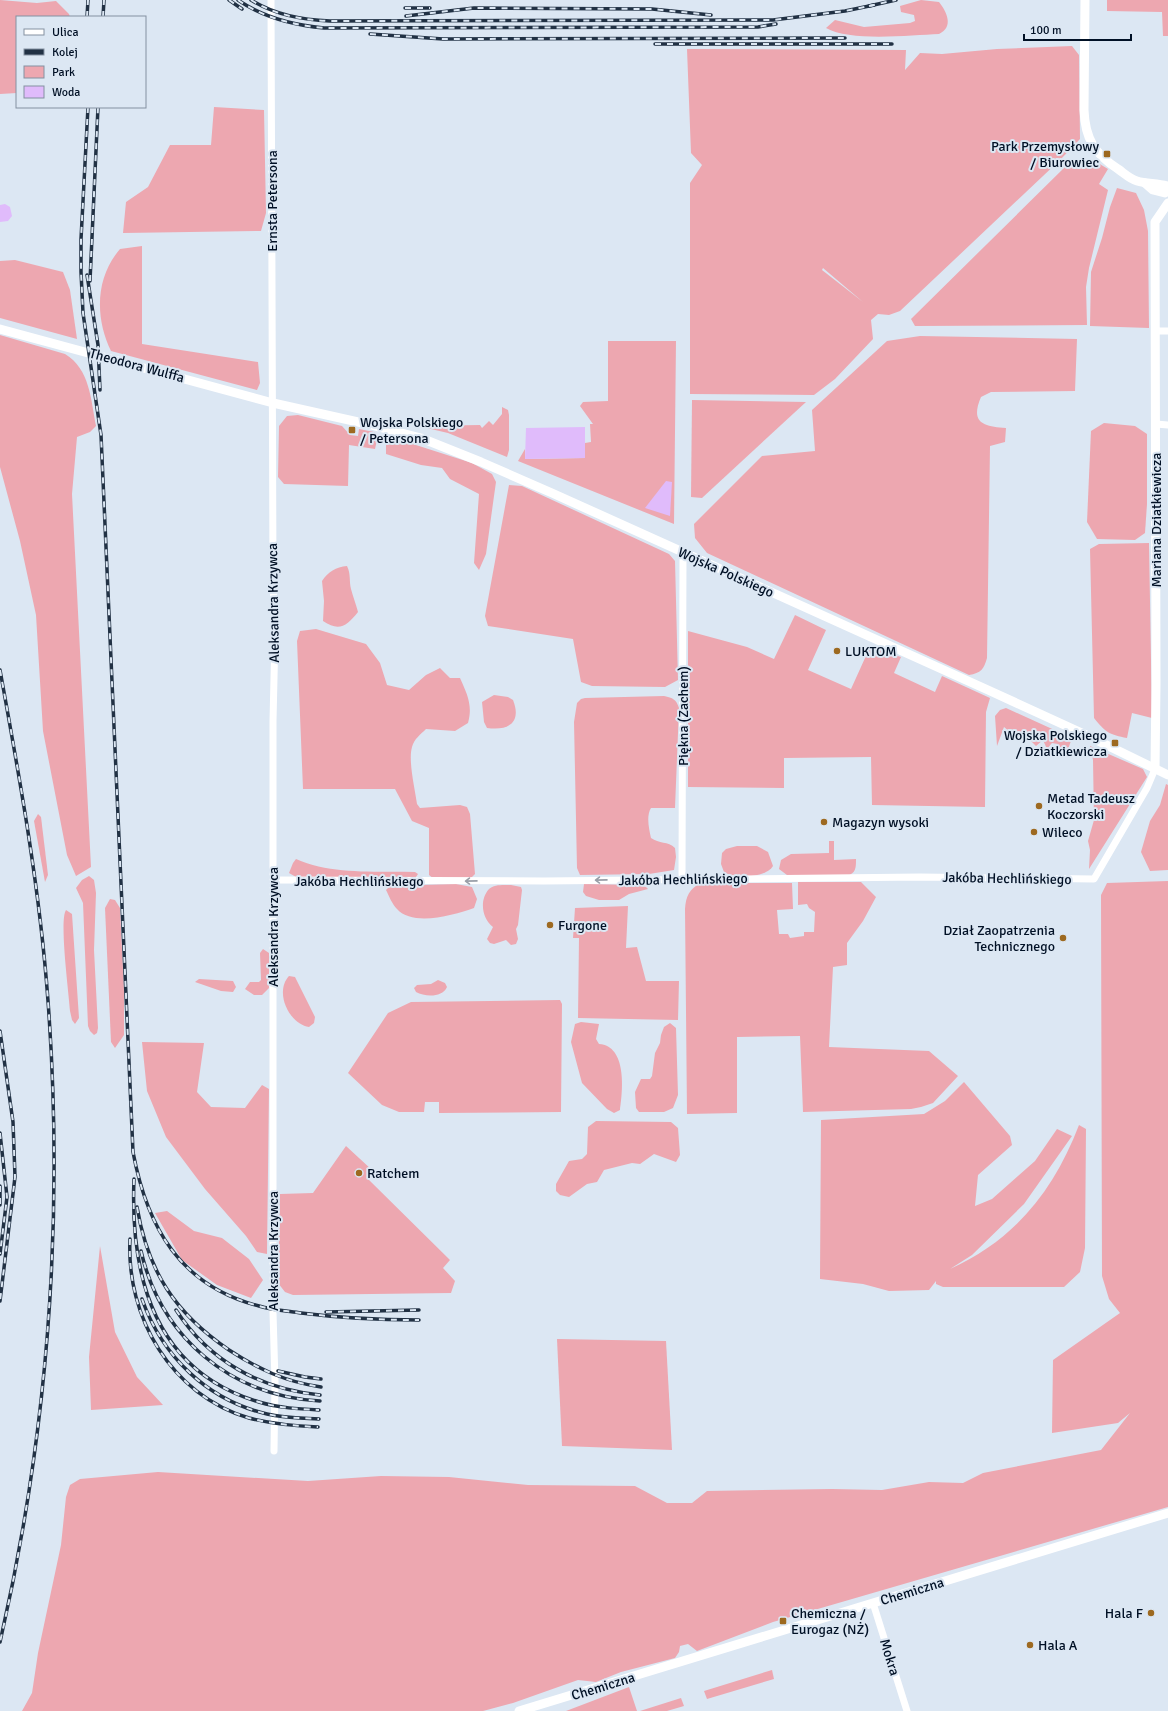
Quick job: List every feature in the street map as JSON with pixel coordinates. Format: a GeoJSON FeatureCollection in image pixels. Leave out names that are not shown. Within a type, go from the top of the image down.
{"type":"FeatureCollection","features":[{"type":"Feature","properties":{"kind":"street","name":"Ernsta Petersona"},"geometry":{"type":"LineString","coordinates":[[271,0],[273,403]]}},
{"type":"Feature","properties":{"kind":"street","name":"Mariana Dziatkiewicza"},"geometry":{"type":"LineString","coordinates":[[1084,0],[1084,110],[1087,133],[1101,156],[1131,179],[1145,183],[1153,190],[1167,194],[1155,222],[1155,769]]}},
{"type":"Feature","properties":{"kind":"street","name":"Theodora Wulffa"},"geometry":{"type":"LineString","coordinates":[[0,329],[273,403]]}},
{"type":"Feature","properties":{"kind":"street"},"geometry":{"type":"LineString","coordinates":[[1155,331],[1168,331]]}},
{"type":"Feature","properties":{"kind":"street","name":"Wojska Polskiego"},"geometry":{"type":"LineString","coordinates":[[273,403],[421,438],[481,462],[988,690],[1084,734],[1168,775]]}},
{"type":"Feature","properties":{"kind":"street","name":"Aleksandra Krzywca"},"geometry":{"type":"LineString","coordinates":[[273,403],[273,577],[275,635],[273,880],[274,1451]]}},
{"type":"Feature","properties":{"kind":"street"},"geometry":{"type":"LineString","coordinates":[[1156,424],[1168,424]]}},
{"type":"Feature","properties":{"kind":"street","name":"Piękna (Zachem)"},"geometry":{"type":"LineString","coordinates":[[682,879],[683,553]]}},
{"type":"Feature","properties":{"kind":"street","name":"Jakóba Hechlińskiego"},"geometry":{"type":"LineString","coordinates":[[273,880],[544,881],[906,877],[1094,879],[1147,788],[1155,769]]}},
{"type":"Feature","properties":{"kind":"street","name":"Chemiczna"},"geometry":{"type":"LineString","coordinates":[[519,1711],[1168,1513]]}},
{"type":"Feature","properties":{"kind":"street","name":"Mokra"},"geometry":{"type":"LineString","coordinates":[[873,1603],[907,1711]]}},
{"type":"Feature","properties":{"kind":"green space"},"geometry":{"type":"Polygon","coordinates":[[[0,0],[37,3],[56,1],[70,16],[16,16],[16,93],[0,94],[0,0]]]}},
{"type":"Feature","properties":{"kind":"green space"},"geometry":{"type":"Polygon","coordinates":[[[921,0],[939,2],[948,19],[948,23],[944,31],[939,34],[881,37],[850,35],[826,28],[835,20],[864,27],[910,23],[915,21],[914,15],[901,12],[900,6],[921,0]]]}},
{"type":"Feature","properties":{"kind":"green space"},"geometry":{"type":"Polygon","coordinates":[[[1107,0],[1168,0],[1168,36],[1163,36],[1162,12],[1107,11],[1107,0]]]}},
{"type":"Feature","properties":{"kind":"green space"},"geometry":{"type":"Polygon","coordinates":[[[1072,46],[1079,55],[1080,139],[1061,159],[900,311],[889,315],[878,314],[871,320],[873,339],[835,379],[814,395],[690,394],[690,183],[702,165],[691,153],[687,49],[906,50],[905,70],[920,53],[942,54],[997,49],[1072,46]],[[823,268],[822,270],[863,302],[823,268]]]}},
{"type":"Feature","properties":{"kind":"green space"},"geometry":{"type":"Polygon","coordinates":[[[214,107],[264,110],[266,213],[261,231],[123,233],[126,202],[148,187],[170,145],[211,145],[214,107]]]}},
{"type":"Feature","properties":{"kind":"green space"},"geometry":{"type":"Polygon","coordinates":[[[1098,163],[1108,169],[1099,184],[1108,190],[1089,268],[1086,287],[1087,325],[915,326],[911,319],[1066,166],[1098,163]]]}},
{"type":"Feature","properties":{"kind":"green space"},"geometry":{"type":"Polygon","coordinates":[[[1117,188],[1136,193],[1144,210],[1148,231],[1149,328],[1090,326],[1091,272],[1117,188]]]}},
{"type":"Feature","properties":{"kind":"green space"},"geometry":{"type":"Polygon","coordinates":[[[142,246],[142,344],[258,362],[260,383],[257,390],[111,351],[102,325],[100,312],[102,285],[112,260],[120,249],[142,246]]]}},
{"type":"Feature","properties":{"kind":"green space"},"geometry":{"type":"Polygon","coordinates":[[[15,260],[63,272],[70,290],[77,339],[0,318],[0,261],[15,260]]]}},
{"type":"Feature","properties":{"kind":"green space"},"geometry":{"type":"Polygon","coordinates":[[[0,335],[65,354],[73,360],[80,368],[88,386],[96,426],[90,432],[77,437],[72,494],[91,867],[76,876],[67,855],[43,731],[36,615],[20,541],[0,467],[0,335]]]}},
{"type":"Feature","properties":{"kind":"green space"},"geometry":{"type":"Polygon","coordinates":[[[920,336],[1077,339],[1075,391],[991,392],[981,397],[978,406],[977,413],[981,422],[991,426],[1006,428],[1005,442],[990,446],[987,658],[985,665],[981,670],[969,675],[707,553],[695,538],[694,524],[762,456],[815,451],[812,410],[887,341],[920,336]]]}},
{"type":"Feature","properties":{"kind":"green space"},"geometry":{"type":"Polygon","coordinates":[[[608,341],[676,341],[674,524],[518,461],[525,449],[525,459],[585,458],[585,443],[591,442],[590,424],[593,424],[580,406],[583,402],[608,401],[608,341]]]}},
{"type":"Feature","properties":{"kind":"green space"},"geometry":{"type":"Polygon","coordinates":[[[692,400],[806,402],[702,498],[691,497],[692,400]]]}},
{"type":"Feature","properties":{"kind":"green space"},"geometry":{"type":"Polygon","coordinates":[[[502,407],[508,410],[509,415],[509,450],[507,457],[448,433],[418,426],[480,425],[482,428],[489,421],[493,425],[502,414],[502,407]]]}},
{"type":"Feature","properties":{"kind":"green space"},"geometry":{"type":"Polygon","coordinates":[[[298,415],[342,426],[350,435],[358,436],[359,429],[374,432],[378,435],[375,449],[349,445],[348,486],[284,484],[278,477],[279,426],[287,416],[298,415]]]}},
{"type":"Feature","properties":{"kind":"green space"},"geometry":{"type":"Polygon","coordinates":[[[1104,423],[1135,426],[1147,434],[1147,504],[1145,533],[1135,540],[1097,539],[1087,522],[1091,431],[1104,423]]]}},
{"type":"Feature","properties":{"kind":"green space"},"geometry":{"type":"Polygon","coordinates":[[[391,437],[472,463],[492,474],[496,482],[486,554],[479,570],[474,563],[479,494],[450,479],[442,468],[421,465],[386,454],[386,444],[391,437]]]}},
{"type":"Feature","properties":{"kind":"green space"},"geometry":{"type":"Polygon","coordinates":[[[509,485],[522,486],[669,554],[675,561],[678,680],[665,687],[592,686],[581,682],[573,639],[488,626],[485,616],[509,485]]]}},
{"type":"Feature","properties":{"kind":"green space"},"geometry":{"type":"Polygon","coordinates":[[[1149,543],[1152,718],[1132,713],[1127,738],[1116,736],[1108,732],[1101,727],[1094,718],[1090,549],[1099,544],[1149,543]]]}},
{"type":"Feature","properties":{"kind":"green space"},"geometry":{"type":"Polygon","coordinates":[[[347,566],[351,589],[358,612],[346,624],[338,627],[323,621],[324,601],[322,581],[333,570],[347,566]]]}},
{"type":"Feature","properties":{"kind":"green space"},"geometry":{"type":"Polygon","coordinates":[[[795,615],[826,630],[808,670],[851,689],[870,647],[901,657],[894,673],[935,692],[942,676],[990,698],[986,712],[985,807],[872,805],[871,757],[784,758],[784,788],[688,787],[688,631],[747,647],[774,659],[795,615]]]}},
{"type":"Feature","properties":{"kind":"green space"},"geometry":{"type":"Polygon","coordinates":[[[316,629],[366,644],[380,663],[387,685],[409,690],[426,675],[440,668],[450,678],[460,678],[470,705],[468,723],[455,731],[426,729],[413,744],[411,760],[417,804],[420,808],[460,805],[467,807],[470,814],[475,874],[471,878],[434,879],[429,875],[429,828],[412,821],[395,789],[303,789],[297,641],[300,631],[316,629]]]}},
{"type":"Feature","properties":{"kind":"green space"},"geometry":{"type":"Polygon","coordinates":[[[494,695],[508,697],[513,700],[516,714],[514,720],[507,727],[495,729],[487,728],[484,722],[482,702],[494,695]]]}},
{"type":"Feature","properties":{"kind":"green space"},"geometry":{"type":"Polygon","coordinates":[[[664,696],[674,699],[679,708],[675,808],[651,808],[649,811],[648,823],[651,838],[669,844],[675,848],[676,857],[674,870],[649,874],[580,875],[577,868],[574,722],[577,703],[581,699],[585,698],[664,696]]]}},
{"type":"Feature","properties":{"kind":"green space"},"geometry":{"type":"Polygon","coordinates":[[[1006,708],[1072,738],[1065,758],[1053,755],[1058,744],[1052,743],[1047,749],[1043,740],[1036,746],[1025,735],[1016,737],[1004,727],[997,746],[995,716],[1000,710],[1006,708]]]}},
{"type":"Feature","properties":{"kind":"green space"},"geometry":{"type":"Polygon","coordinates":[[[1090,746],[1143,769],[1147,777],[1089,869],[1090,850],[1088,841],[1094,820],[1093,760],[1090,746]]]}},
{"type":"Feature","properties":{"kind":"green space"},"geometry":{"type":"Polygon","coordinates":[[[1166,784],[1168,785],[1168,870],[1150,871],[1141,852],[1150,821],[1160,805],[1166,784]]]}},
{"type":"Feature","properties":{"kind":"green space"},"geometry":{"type":"Polygon","coordinates":[[[38,814],[41,817],[48,875],[45,882],[34,821],[38,814]]]}},
{"type":"Feature","properties":{"kind":"green space"},"geometry":{"type":"Polygon","coordinates":[[[829,841],[834,841],[834,860],[856,859],[856,868],[854,872],[847,876],[787,875],[779,869],[781,860],[791,854],[829,853],[829,841]]]}},
{"type":"Feature","properties":{"kind":"green space"},"geometry":{"type":"Polygon","coordinates":[[[737,846],[757,846],[768,852],[773,866],[764,873],[750,876],[735,876],[724,872],[721,864],[722,853],[726,849],[737,846]]]}},
{"type":"Feature","properties":{"kind":"green space"},"geometry":{"type":"Polygon","coordinates":[[[296,859],[324,868],[339,870],[415,872],[418,874],[416,877],[296,877],[289,873],[296,859]]]}},
{"type":"Feature","properties":{"kind":"green space"},"geometry":{"type":"Polygon","coordinates":[[[89,876],[94,880],[96,893],[94,950],[98,1028],[97,1033],[94,1035],[88,1026],[83,903],[76,888],[82,880],[89,876]]]}},
{"type":"Feature","properties":{"kind":"green space"},"geometry":{"type":"Polygon","coordinates":[[[1168,881],[1168,1507],[773,1622],[697,1651],[688,1644],[680,1646],[679,1652],[675,1658],[621,1672],[596,1682],[578,1680],[513,1703],[483,1711],[22,1711],[32,1693],[38,1653],[61,1545],[66,1497],[70,1485],[80,1479],[158,1472],[308,1481],[381,1476],[449,1477],[528,1485],[635,1486],[667,1503],[692,1503],[707,1491],[832,1489],[882,1490],[929,1482],[963,1483],[983,1473],[1101,1450],[1130,1413],[1118,1423],[1052,1433],[1053,1360],[1120,1313],[1109,1299],[1102,1276],[1101,895],[1107,883],[1168,881]]]}},
{"type":"Feature","properties":{"kind":"green space"},"geometry":{"type":"Polygon","coordinates":[[[798,882],[861,882],[876,897],[863,921],[847,943],[847,965],[833,967],[829,1047],[929,1051],[958,1076],[933,1103],[911,1109],[803,1112],[800,1036],[737,1037],[737,1113],[687,1114],[685,909],[686,900],[689,893],[701,883],[792,883],[793,909],[777,910],[779,934],[788,934],[790,938],[804,936],[804,932],[814,932],[815,912],[809,908],[807,904],[798,905],[798,882]]]}},
{"type":"Feature","properties":{"kind":"green space"},"geometry":{"type":"Polygon","coordinates":[[[456,884],[472,887],[477,899],[474,908],[456,914],[434,918],[413,917],[404,914],[395,907],[386,890],[390,886],[456,884]]]}},
{"type":"Feature","properties":{"kind":"green space"},"geometry":{"type":"Polygon","coordinates":[[[584,884],[636,885],[646,887],[648,889],[629,894],[619,900],[599,900],[586,896],[583,892],[584,884]]]}},
{"type":"Feature","properties":{"kind":"green space"},"geometry":{"type":"Polygon","coordinates":[[[511,885],[521,887],[522,890],[518,925],[516,929],[518,939],[516,944],[511,945],[506,940],[494,944],[490,943],[487,939],[493,927],[489,924],[484,914],[484,898],[491,887],[511,885]]]}},
{"type":"Feature","properties":{"kind":"green space"},"geometry":{"type":"Polygon","coordinates":[[[110,899],[115,900],[120,908],[124,991],[124,1035],[115,1048],[111,1042],[105,908],[110,899]]]}},
{"type":"Feature","properties":{"kind":"green space"},"geometry":{"type":"Polygon","coordinates":[[[628,906],[626,948],[637,947],[646,981],[679,981],[678,1020],[578,1018],[579,938],[573,938],[575,908],[628,906]]]}},
{"type":"Feature","properties":{"kind":"green space"},"geometry":{"type":"Polygon","coordinates":[[[66,910],[72,914],[79,1018],[75,1024],[72,1020],[70,1011],[65,958],[64,917],[66,910]]]}},
{"type":"Feature","properties":{"kind":"green space"},"geometry":{"type":"Polygon","coordinates":[[[263,949],[269,953],[269,988],[262,995],[254,995],[245,989],[250,982],[259,982],[261,980],[260,953],[263,949]]]}},
{"type":"Feature","properties":{"kind":"green space"},"geometry":{"type":"Polygon","coordinates":[[[289,976],[295,977],[315,1017],[314,1023],[309,1027],[302,1025],[295,1020],[286,1006],[283,998],[283,990],[289,976]]]}},
{"type":"Feature","properties":{"kind":"green space"},"geometry":{"type":"Polygon","coordinates":[[[199,979],[233,981],[236,987],[233,992],[221,991],[195,982],[199,979]]]}},
{"type":"Feature","properties":{"kind":"green space"},"geometry":{"type":"Polygon","coordinates":[[[438,980],[445,983],[447,987],[445,991],[437,995],[428,996],[420,994],[416,992],[414,988],[417,985],[431,984],[438,980]]]}},
{"type":"Feature","properties":{"kind":"green space"},"geometry":{"type":"Polygon","coordinates":[[[560,1000],[562,1004],[561,1112],[439,1113],[439,1102],[425,1102],[424,1112],[399,1112],[382,1105],[348,1073],[388,1013],[411,1002],[560,1000]]]}},
{"type":"Feature","properties":{"kind":"green space"},"geometry":{"type":"Polygon","coordinates":[[[581,1022],[599,1024],[596,1039],[599,1044],[608,1047],[615,1052],[619,1060],[622,1092],[620,1110],[614,1113],[607,1109],[582,1083],[571,1042],[575,1024],[581,1022]]]}},
{"type":"Feature","properties":{"kind":"green space"},"geometry":{"type":"Polygon","coordinates":[[[670,1023],[676,1028],[678,1095],[673,1108],[664,1112],[639,1112],[636,1108],[635,1092],[641,1079],[650,1079],[652,1076],[655,1053],[660,1043],[661,1035],[664,1027],[670,1023]]]}},
{"type":"Feature","properties":{"kind":"green space"},"geometry":{"type":"Polygon","coordinates":[[[142,1042],[204,1043],[197,1092],[211,1107],[245,1108],[262,1085],[269,1089],[267,1254],[257,1252],[246,1236],[205,1189],[166,1137],[147,1091],[142,1042]]]}},
{"type":"Feature","properties":{"kind":"green space"},"geometry":{"type":"Polygon","coordinates":[[[964,1082],[1010,1136],[1012,1145],[978,1175],[975,1206],[992,1199],[1035,1161],[1057,1129],[1072,1136],[1024,1204],[972,1255],[950,1269],[973,1257],[994,1243],[1013,1228],[1030,1210],[1057,1171],[1069,1149],[1079,1125],[1086,1129],[1085,1248],[1080,1272],[1064,1287],[943,1287],[936,1284],[936,1281],[929,1290],[889,1291],[863,1284],[820,1279],[821,1120],[924,1114],[945,1101],[964,1082]]]}},
{"type":"Feature","properties":{"kind":"green space"},"geometry":{"type":"Polygon","coordinates":[[[596,1121],[671,1122],[678,1128],[680,1155],[676,1162],[654,1154],[640,1164],[632,1163],[604,1170],[597,1182],[587,1184],[569,1197],[560,1195],[556,1191],[556,1184],[569,1161],[582,1159],[587,1154],[588,1127],[596,1121]]]}},
{"type":"Feature","properties":{"kind":"green space"},"geometry":{"type":"Polygon","coordinates":[[[346,1146],[372,1170],[369,1180],[450,1260],[443,1268],[455,1281],[451,1293],[293,1295],[285,1292],[278,1283],[280,1194],[313,1193],[346,1146]]]}},
{"type":"Feature","properties":{"kind":"green space"},"geometry":{"type":"Polygon","coordinates":[[[167,1211],[194,1231],[222,1238],[249,1259],[263,1280],[251,1298],[217,1285],[182,1260],[155,1213],[167,1211]]]}},
{"type":"Feature","properties":{"kind":"green space"},"geometry":{"type":"Polygon","coordinates":[[[100,1246],[115,1332],[137,1377],[163,1405],[91,1410],[89,1357],[100,1246]]]}},
{"type":"Feature","properties":{"kind":"green space"},"geometry":{"type":"Polygon","coordinates":[[[557,1339],[666,1341],[672,1450],[562,1446],[557,1339]]]}},
{"type":"Feature","properties":{"kind":"green space"},"geometry":{"type":"Polygon","coordinates":[[[772,1670],[774,1679],[707,1699],[704,1691],[772,1670]]]}},
{"type":"Feature","properties":{"kind":"green space"},"geometry":{"type":"Polygon","coordinates":[[[629,1687],[637,1711],[566,1711],[629,1687]]]}},
{"type":"Feature","properties":{"kind":"green space"},"geometry":{"type":"Polygon","coordinates":[[[681,1698],[684,1706],[667,1711],[640,1711],[681,1698]]]}},
{"type":"Feature","properties":{"kind":"water"},"geometry":{"type":"Polygon","coordinates":[[[5,204],[10,207],[12,216],[8,221],[0,222],[0,205],[5,204]]]}},
{"type":"Feature","properties":{"kind":"water"},"geometry":{"type":"Polygon","coordinates":[[[585,427],[585,458],[525,459],[526,428],[585,427]]]}},
{"type":"Feature","properties":{"kind":"water"},"geometry":{"type":"Polygon","coordinates":[[[666,481],[672,482],[670,516],[645,508],[666,481]]]}},
{"type":"Feature","properties":{"kind":"railway"},"geometry":{"type":"LineString","coordinates":[[87,16],[88,0]]}},
{"type":"Feature","properties":{"kind":"railway"},"geometry":{"type":"LineString","coordinates":[[103,16],[104,0]]}},
{"type":"Feature","properties":{"kind":"railway"},"geometry":{"type":"LineString","coordinates":[[229,0],[242,9]]}},
{"type":"Feature","properties":{"kind":"railway"},"geometry":{"type":"LineString","coordinates":[[238,0],[258,12],[279,20],[324,28],[758,27],[776,24]]}},
{"type":"Feature","properties":{"kind":"railway"},"geometry":{"type":"LineString","coordinates":[[251,0],[289,16],[330,21],[773,20],[845,11],[874,5]]}},
{"type":"Feature","properties":{"kind":"railway"},"geometry":{"type":"LineString","coordinates":[[869,6],[896,0]]}},
{"type":"Feature","properties":{"kind":"railway"},"geometry":{"type":"LineString","coordinates":[[405,8],[430,8]]}},
{"type":"Feature","properties":{"kind":"railway"},"geometry":{"type":"LineString","coordinates":[[406,16],[474,8],[652,9],[711,15]]}},
{"type":"Feature","properties":{"kind":"railway"},"geometry":{"type":"LineString","coordinates":[[370,34],[443,39],[845,38]]}},
{"type":"Feature","properties":{"kind":"railway"},"geometry":{"type":"LineString","coordinates":[[655,44],[892,44]]}},
{"type":"Feature","properties":{"kind":"railway"},"geometry":{"type":"LineString","coordinates":[[88,108],[81,239],[81,272],[83,313],[101,435],[133,1152],[139,1179],[147,1205],[158,1228],[172,1250],[188,1268],[208,1284],[231,1297],[264,1307],[301,1313],[389,1320],[419,1320]]}},
{"type":"Feature","properties":{"kind":"railway"},"geometry":{"type":"LineString","coordinates":[[90,281],[98,108]]}},
{"type":"Feature","properties":{"kind":"railway"},"geometry":{"type":"LineString","coordinates":[[87,275],[98,345],[100,390]]}},
{"type":"Feature","properties":{"kind":"railway"},"geometry":{"type":"LineString","coordinates":[[0,670],[22,794],[40,918],[48,1001],[54,1162],[48,1324],[40,1404],[30,1484],[0,1642]]}},
{"type":"Feature","properties":{"kind":"railway"},"geometry":{"type":"LineString","coordinates":[[0,1031],[13,1122],[15,1177],[0,1301]]}},
{"type":"Feature","properties":{"kind":"railway"},"geometry":{"type":"LineString","coordinates":[[0,1133],[7,1197],[0,1254]]}},
{"type":"Feature","properties":{"kind":"railway"},"geometry":{"type":"LineString","coordinates":[[134,1179],[134,1215],[137,1251],[144,1284],[156,1316],[172,1344],[195,1368],[223,1388],[259,1402],[274,1406],[319,1410]]}},
{"type":"Feature","properties":{"kind":"railway"},"geometry":{"type":"LineString","coordinates":[[0,1186],[0,1205]]}},
{"type":"Feature","properties":{"kind":"railway"},"geometry":{"type":"LineString","coordinates":[[137,1207],[148,1252],[157,1271],[179,1306],[193,1321],[229,1350],[262,1369],[296,1382],[321,1387]]}},
{"type":"Feature","properties":{"kind":"railway"},"geometry":{"type":"LineString","coordinates":[[130,1239],[131,1268],[136,1297],[145,1324],[159,1349],[176,1372],[197,1391],[221,1407],[249,1418],[266,1422],[318,1427]]}},
{"type":"Feature","properties":{"kind":"railway"},"geometry":{"type":"LineString","coordinates":[[141,1251],[151,1282],[165,1310],[183,1335],[205,1357],[230,1374],[257,1388],[288,1397],[320,1401]]}},
{"type":"Feature","properties":{"kind":"railway"},"geometry":{"type":"LineString","coordinates":[[142,1299],[151,1320],[175,1357],[190,1373],[206,1386],[225,1398],[245,1407],[267,1414],[319,1419]]}},
{"type":"Feature","properties":{"kind":"railway"},"geometry":{"type":"LineString","coordinates":[[176,1310],[189,1328],[204,1344],[220,1358],[238,1369],[257,1379],[277,1386],[298,1392],[320,1395]]}},
{"type":"Feature","properties":{"kind":"railway"},"geometry":{"type":"LineString","coordinates":[[326,1312],[419,1310]]}},
{"type":"Feature","properties":{"kind":"railway"},"geometry":{"type":"LineString","coordinates":[[278,1371],[321,1379]]}},
{"type":"Feature","properties":{"kind":"place","name":"Park Przemysłowy / Biurowiec"},"geometry":{"type":"Point","coordinates":[1107,154]}},
{"type":"Feature","properties":{"kind":"place","name":"Wojska Polskiego / Petersona"},"geometry":{"type":"Point","coordinates":[352,430]}},
{"type":"Feature","properties":{"kind":"place","name":"LUKTOM"},"geometry":{"type":"Point","coordinates":[837,651]}},
{"type":"Feature","properties":{"kind":"place","name":"Wojska Polskiego / Dziatkiewicza"},"geometry":{"type":"Point","coordinates":[1115,743]}},
{"type":"Feature","properties":{"kind":"place","name":"Metad Tadeusz Koczorski"},"geometry":{"type":"Point","coordinates":[1039,806]}},
{"type":"Feature","properties":{"kind":"place","name":"Magazyn wysoki"},"geometry":{"type":"Point","coordinates":[824,822]}},
{"type":"Feature","properties":{"kind":"place","name":"Wileco"},"geometry":{"type":"Point","coordinates":[1034,832]}},
{"type":"Feature","properties":{"kind":"place","name":"Furgone"},"geometry":{"type":"Point","coordinates":[550,925]}},
{"type":"Feature","properties":{"kind":"place","name":"Dział Zaopatrzenia Technicznego"},"geometry":{"type":"Point","coordinates":[1063,938]}},
{"type":"Feature","properties":{"kind":"place","name":"Ratchem"},"geometry":{"type":"Point","coordinates":[359,1173]}},
{"type":"Feature","properties":{"kind":"place","name":"Hala F"},"geometry":{"type":"Point","coordinates":[1151,1613]}},
{"type":"Feature","properties":{"kind":"place","name":"Chemiczna / Eurogaz (NŻ)"},"geometry":{"type":"Point","coordinates":[783,1621]}},
{"type":"Feature","properties":{"kind":"place","name":"Hala A"},"geometry":{"type":"Point","coordinates":[1030,1645]}}]}
